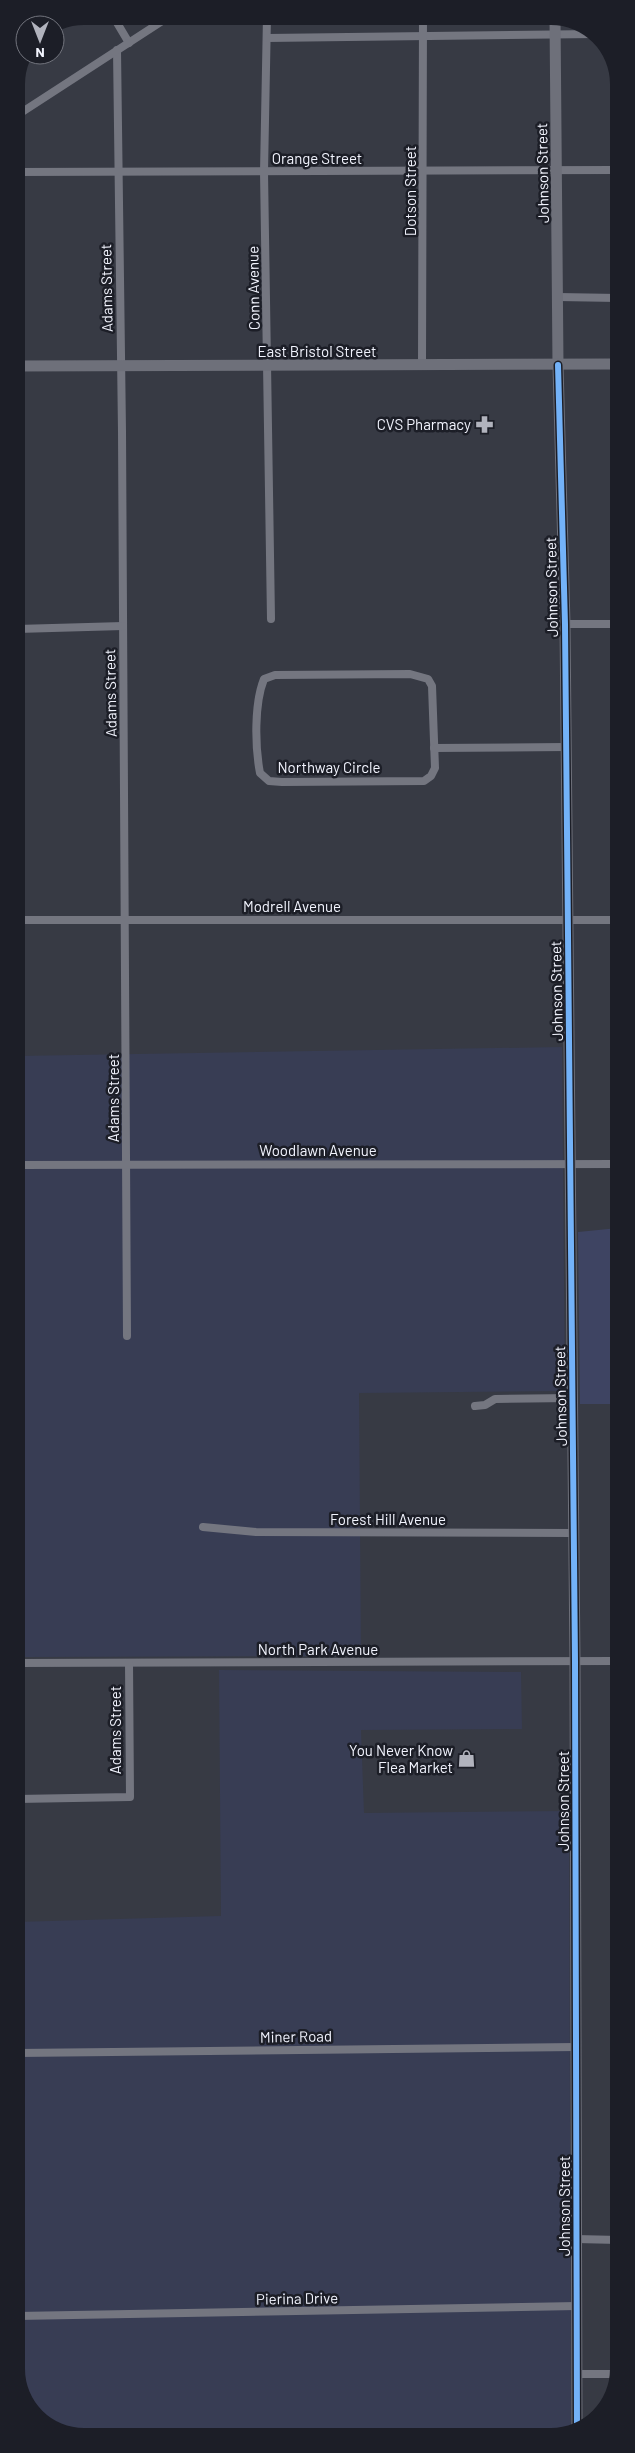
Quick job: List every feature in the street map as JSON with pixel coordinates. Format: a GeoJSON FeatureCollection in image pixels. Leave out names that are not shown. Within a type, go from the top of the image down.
{"type":"FeatureCollection","features":[{"type":"Feature","properties":{"kind":"street"},"geometry":{"type":"LineString","coordinates":[[118,25],[129,43]]}},
{"type":"Feature","properties":{"kind":"street"},"geometry":{"type":"LineString","coordinates":[[25,110],[156,25]]}},
{"type":"Feature","properties":{"kind":"street","name":"Conn Avenue"},"geometry":{"type":"LineString","coordinates":[[266,25],[264,172],[271,619]]}},
{"type":"Feature","properties":{"kind":"street","name":"Dotson Street"},"geometry":{"type":"LineString","coordinates":[[422,365],[423,25]]}},
{"type":"Feature","properties":{"kind":"street","name":"Johnson Street"},"geometry":{"type":"LineString","coordinates":[[555,25],[558,170],[558,365],[565,624],[574,1533],[577,2422]]}},
{"type":"Feature","properties":{"kind":"street"},"geometry":{"type":"LineString","coordinates":[[267,38],[583,34]]}},
{"type":"Feature","properties":{"kind":"street","name":"Adams Street"},"geometry":{"type":"LineString","coordinates":[[117,50],[126,920],[127,1336]]}},
{"type":"Feature","properties":{"kind":"street","name":"Orange Street"},"geometry":{"type":"LineString","coordinates":[[25,172],[610,170]]}},
{"type":"Feature","properties":{"kind":"street"},"geometry":{"type":"LineString","coordinates":[[558,297],[610,298]]}},
{"type":"Feature","properties":{"kind":"street","name":"East Bristol Street"},"geometry":{"type":"LineString","coordinates":[[25,366],[610,364]]}},
{"type":"Feature","properties":{"kind":"street"},"geometry":{"type":"LineString","coordinates":[[565,624],[610,624]]}},
{"type":"Feature","properties":{"kind":"street"},"geometry":{"type":"LineString","coordinates":[[25,629],[123,626]]}},
{"type":"Feature","properties":{"kind":"street","name":"Northway Circle"},"geometry":{"type":"LineString","coordinates":[[276,675],[421,675],[428,679],[432,686],[434,748],[435,768],[431,776],[424,781],[282,782],[269,780],[260,773],[258,764],[259,694],[264,679],[276,675]]}},
{"type":"Feature","properties":{"kind":"street"},"geometry":{"type":"LineString","coordinates":[[434,748],[566,747]]}},
{"type":"Feature","properties":{"kind":"street","name":"Modrell Avenue"},"geometry":{"type":"LineString","coordinates":[[25,920],[610,920]]}},
{"type":"Feature","properties":{"kind":"street","name":"Woodlawn Avenue"},"geometry":{"type":"LineString","coordinates":[[25,1165],[127,1163],[570,1166],[610,1164]]}},
{"type":"Feature","properties":{"kind":"street"},"geometry":{"type":"LineString","coordinates":[[475,1406],[485,1405],[495,1399],[572,1398]]}},
{"type":"Feature","properties":{"kind":"street","name":"Forest Hill Avenue"},"geometry":{"type":"LineString","coordinates":[[203,1527],[256,1532],[574,1533]]}},
{"type":"Feature","properties":{"kind":"street","name":"North Park Avenue"},"geometry":{"type":"LineString","coordinates":[[25,1663],[610,1662]]}},
{"type":"Feature","properties":{"kind":"street","name":"Adams Street"},"geometry":{"type":"LineString","coordinates":[[25,1799],[130,1797],[129,1663]]}},
{"type":"Feature","properties":{"kind":"street","name":"Miner Road"},"geometry":{"type":"LineString","coordinates":[[25,2053],[576,2047]]}},
{"type":"Feature","properties":{"kind":"street"},"geometry":{"type":"LineString","coordinates":[[576,2239],[610,2240]]}},
{"type":"Feature","properties":{"kind":"street","name":"Pierina Drive"},"geometry":{"type":"LineString","coordinates":[[25,2316],[577,2306]]}},
{"type":"Feature","properties":{"kind":"street"},"geometry":{"type":"LineString","coordinates":[[577,2374],[609,2374]]}},
{"type":"Feature","properties":{"kind":"shaded area"},"geometry":{"type":"Polygon","coordinates":[[[562,1047],[565,1391],[359,1393],[361,1656],[25,1657],[25,1056],[562,1047]]]}},
{"type":"Feature","properties":{"kind":"shaded area"},"geometry":{"type":"Polygon","coordinates":[[[610,1229],[610,1404],[580,1404],[578,1232],[610,1229]]]}},
{"type":"Feature","properties":{"kind":"shaded area"},"geometry":{"type":"Polygon","coordinates":[[[219,1670],[521,1672],[522,1729],[361,1730],[364,1813],[569,1811],[571,2425],[552,2428],[80,2428],[61,2424],[37,2405],[28,2388],[25,2370],[25,1922],[221,1916],[219,1670]]]}},
{"type":"Feature","properties":{"kind":"cycle path"},"geometry":{"type":"LineString","coordinates":[[558,365],[565,624],[575,1661],[577,2422]]}},
{"type":"Feature","properties":{"kind":"place","name":"CVS Pharmacy"},"geometry":{"type":"Point","coordinates":[485,424]}},
{"type":"Feature","properties":{"kind":"place","name":"You Never Know Flea Market"},"geometry":{"type":"Point","coordinates":[467,1759]}}]}
